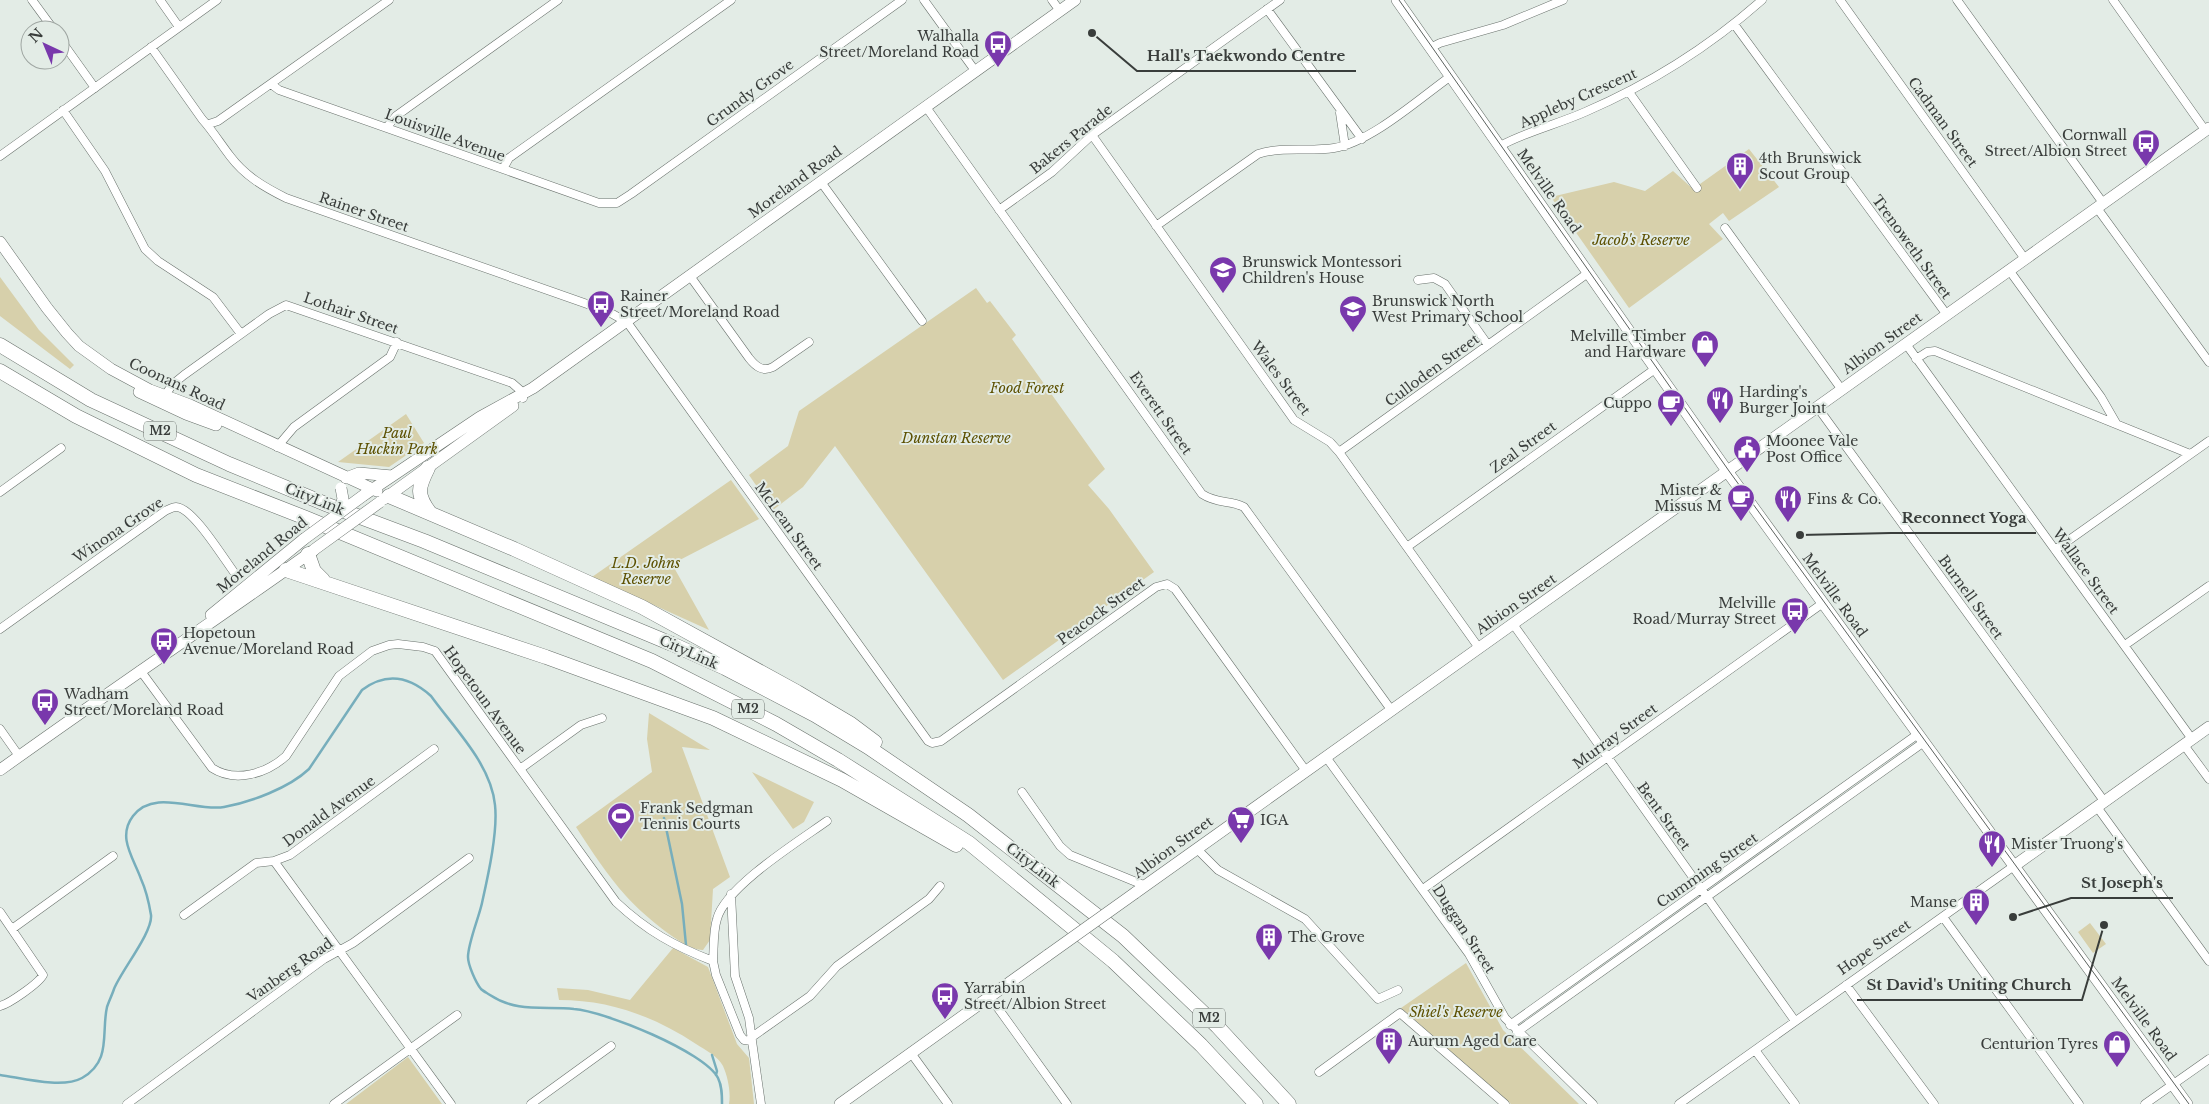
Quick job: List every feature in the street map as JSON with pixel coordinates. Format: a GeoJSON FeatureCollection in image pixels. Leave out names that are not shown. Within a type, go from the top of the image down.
{"type":"FeatureCollection","features":[{"type":"Feature","properties":{"kind":"highway","name":"CityLink"},"geometry":{"type":"LineString","coordinates":[[0,344],[91,400],[229,464],[528,584],[724,668],[815,715],[868,746],[968,815],[1124,936],[1216,1026],[1289,1104]]}},
{"type":"Feature","properties":{"kind":"highway","name":"CityLink"},"geometry":{"type":"LineString","coordinates":[[0,371],[76,416],[196,475],[306,518],[652,661],[776,724],[862,775],[969,843],[1113,960],[1201,1046],[1256,1104]]}},
{"type":"Feature","properties":{"kind":"highway"},"geometry":{"type":"LineString","coordinates":[[428,468],[419,491],[424,505],[430,513]]}},
{"type":"Feature","properties":{"kind":"highway"},"geometry":{"type":"LineString","coordinates":[[384,499],[430,513],[514,548],[642,607],[797,692],[851,724],[898,758],[968,815]]}},
{"type":"Feature","properties":{"kind":"highway"},"geometry":{"type":"LineString","coordinates":[[309,547],[314,571],[325,581],[340,587]]}},
{"type":"Feature","properties":{"kind":"highway"},"geometry":{"type":"LineString","coordinates":[[286,570],[546,657],[721,722],[842,780],[1019,883]]}},
{"type":"Feature","properties":{"kind":"main road","name":"Moreland Road"},"geometry":{"type":"LineString","coordinates":[[0,770],[309,547],[428,468],[533,388],[1075,0]]}},
{"type":"Feature","properties":{"kind":"main road","name":"Melville Road"},"geometry":{"type":"LineString","coordinates":[[1397,0],[1728,472],[2187,1104]]}},
{"type":"Feature","properties":{"kind":"main road","name":"Albion Street"},"geometry":{"type":"LineString","coordinates":[[840,1104],[2207,129]]}},
{"type":"Feature","properties":{"kind":"main road","name":"Coonans Road"},"geometry":{"type":"LineString","coordinates":[[0,242],[51,314],[79,346],[124,377],[150,390],[186,414],[277,447],[332,472],[344,483]]}},
{"type":"Feature","properties":{"kind":"main road","name":"Coonans Road"},"geometry":{"type":"LineString","coordinates":[[0,254],[52,325],[76,351],[110,377],[163,399]]}},
{"type":"Feature","properties":{"kind":"main road","name":"Moreland Road"},"geometry":{"type":"LineString","coordinates":[[140,670],[210,624],[286,570],[309,547],[318,528],[480,417],[522,396]]}},
{"type":"Feature","properties":{"kind":"main road"},"geometry":{"type":"LineString","coordinates":[[344,483],[359,473],[392,476]]}},
{"type":"Feature","properties":{"kind":"main road"},"geometry":{"type":"LineString","coordinates":[[344,483],[384,499]]}},
{"type":"Feature","properties":{"kind":"main road"},"geometry":{"type":"LineString","coordinates":[[338,514],[343,498],[344,483]]}},
{"type":"Feature","properties":{"kind":"main road","name":"Hope Street"},"geometry":{"type":"LineString","coordinates":[[2014,866],[2209,727]]}},
{"type":"Feature","properties":{"kind":"street"},"geometry":{"type":"LineString","coordinates":[[32,0],[47,20]]}},
{"type":"Feature","properties":{"kind":"street"},"geometry":{"type":"LineString","coordinates":[[160,0],[180,27]]}},
{"type":"Feature","properties":{"kind":"street"},"geometry":{"type":"LineString","coordinates":[[0,156],[217,0]]}},
{"type":"Feature","properties":{"kind":"street"},"geometry":{"type":"LineString","coordinates":[[209,124],[218,121],[388,0]]}},
{"type":"Feature","properties":{"kind":"street"},"geometry":{"type":"LineString","coordinates":[[387,127],[396,116],[558,0]]}},
{"type":"Feature","properties":{"kind":"street"},"geometry":{"type":"LineString","coordinates":[[503,169],[510,158],[731,0]]}},
{"type":"Feature","properties":{"kind":"street","name":"Grundy Grove"},"geometry":{"type":"LineString","coordinates":[[612,204],[631,194],[902,0]]}},
{"type":"Feature","properties":{"kind":"street"},"geometry":{"type":"LineString","coordinates":[[924,0],[976,72]]}},
{"type":"Feature","properties":{"kind":"street"},"geometry":{"type":"LineString","coordinates":[[1052,0],[1060,11]]}},
{"type":"Feature","properties":{"kind":"street","name":"Bakers Parade"},"geometry":{"type":"LineString","coordinates":[[1000,210],[1052,172],[1092,135],[1280,0]]}},
{"type":"Feature","properties":{"kind":"street"},"geometry":{"type":"LineString","coordinates":[[1430,48],[1440,43],[1503,25],[1562,0]]}},
{"type":"Feature","properties":{"kind":"street","name":"Appleby Crescent"},"geometry":{"type":"LineString","coordinates":[[1500,146],[1629,92],[1685,59],[1734,24],[1762,0]]}},
{"type":"Feature","properties":{"kind":"street","name":"Cadman Street"},"geometry":{"type":"LineString","coordinates":[[1840,0],[2025,259]]}},
{"type":"Feature","properties":{"kind":"street"},"geometry":{"type":"LineString","coordinates":[[1957,0],[2209,362]]}},
{"type":"Feature","properties":{"kind":"street"},"geometry":{"type":"LineString","coordinates":[[2113,0],[2207,129]]}},
{"type":"Feature","properties":{"kind":"street"},"geometry":{"type":"LineString","coordinates":[[1267,9],[1362,139]]}},
{"type":"Feature","properties":{"kind":"street","name":"Trenoweth Street"},"geometry":{"type":"LineString","coordinates":[[1734,24],[1947,316]]}},
{"type":"Feature","properties":{"kind":"street","name":"Rainer Street"},"geometry":{"type":"LineString","coordinates":[[151,48],[202,118],[209,124],[217,138],[243,171],[256,182],[286,198],[607,311],[626,322]]}},
{"type":"Feature","properties":{"kind":"street"},"geometry":{"type":"LineString","coordinates":[[70,53],[95,88]]}},
{"type":"Feature","properties":{"kind":"street"},"geometry":{"type":"LineString","coordinates":[[1156,226],[1258,154],[1345,146],[1362,139],[1451,76]]}},
{"type":"Feature","properties":{"kind":"street","name":"Louisville Avenue"},"geometry":{"type":"LineString","coordinates":[[271,84],[279,90],[599,203],[612,204]]}},
{"type":"Feature","properties":{"kind":"street"},"geometry":{"type":"LineString","coordinates":[[1629,92],[1697,188]]}},
{"type":"Feature","properties":{"kind":"street","name":"Everett Street"},"geometry":{"type":"LineString","coordinates":[[926,107],[1202,494],[1217,502],[1244,507],[1392,711]]}},
{"type":"Feature","properties":{"kind":"street"},"geometry":{"type":"LineString","coordinates":[[63,110],[106,171],[145,249],[158,261],[213,297],[241,334]]}},
{"type":"Feature","properties":{"kind":"street"},"geometry":{"type":"LineString","coordinates":[[1340,111],[1345,146]]}},
{"type":"Feature","properties":{"kind":"street","name":"Wales Street"},"geometry":{"type":"LineString","coordinates":[[1092,135],[1294,420],[1330,442],[1339,452],[1480,648]]}},
{"type":"Feature","properties":{"kind":"street"},"geometry":{"type":"LineString","coordinates":[[821,182],[922,321]]}},
{"type":"Feature","properties":{"kind":"street"},"geometry":{"type":"LineString","coordinates":[[1725,228],[1842,390]]}},
{"type":"Feature","properties":{"kind":"street"},"geometry":{"type":"LineString","coordinates":[[2009,270],[2101,398],[2116,423]]}},
{"type":"Feature","properties":{"kind":"street","name":"Culloden Street"},"geometry":{"type":"LineString","coordinates":[[1339,452],[1588,273]]}},
{"type":"Feature","properties":{"kind":"street"},"geometry":{"type":"LineString","coordinates":[[690,276],[749,358],[760,368],[769,369],[773,367],[809,342]]}},
{"type":"Feature","properties":{"kind":"street"},"geometry":{"type":"LineString","coordinates":[[1418,280],[1434,278],[1445,284],[1488,344]]}},
{"type":"Feature","properties":{"kind":"street","name":"Lothair Street"},"geometry":{"type":"LineString","coordinates":[[163,399],[177,380],[278,308],[291,305],[512,383],[522,396]]}},
{"type":"Feature","properties":{"kind":"street","name":"McLean Street"},"geometry":{"type":"LineString","coordinates":[[626,322],[925,738],[932,743]]}},
{"type":"Feature","properties":{"kind":"street"},"geometry":{"type":"LineString","coordinates":[[277,447],[294,427],[390,357],[397,342]]}},
{"type":"Feature","properties":{"kind":"street","name":"Wallace Street"},"geometry":{"type":"LineString","coordinates":[[1906,344],[2125,645],[2188,742],[2209,779]]}},
{"type":"Feature","properties":{"kind":"street"},"geometry":{"type":"LineString","coordinates":[[1916,359],[1927,352],[1935,351],[2190,454]]}},
{"type":"Feature","properties":{"kind":"street","name":"Zeal Street"},"geometry":{"type":"LineString","coordinates":[[1407,547],[1655,369]]}},
{"type":"Feature","properties":{"kind":"street","name":"Burnell Street"},"geometry":{"type":"LineString","coordinates":[[1818,408],[2101,804],[2209,961]]}},
{"type":"Feature","properties":{"kind":"street"},"geometry":{"type":"LineString","coordinates":[[2055,550],[2209,441]]}},
{"type":"Feature","properties":{"kind":"street"},"geometry":{"type":"LineString","coordinates":[[0,492],[62,448]]}},
{"type":"Feature","properties":{"kind":"street","name":"Winona Grove"},"geometry":{"type":"LineString","coordinates":[[0,629],[173,507],[181,509],[196,520],[236,576]]}},
{"type":"Feature","properties":{"kind":"street","name":"Peacock Street"},"geometry":{"type":"LineString","coordinates":[[932,743],[941,741],[1156,587],[1167,584],[1175,589],[1306,772]]}},
{"type":"Feature","properties":{"kind":"street"},"geometry":{"type":"LineString","coordinates":[[2125,645],[2209,586]]}},
{"type":"Feature","properties":{"kind":"street","name":"Murray Street"},"geometry":{"type":"LineString","coordinates":[[1423,889],[1823,603]]}},
{"type":"Feature","properties":{"kind":"street","name":"Bent Street"},"geometry":{"type":"LineString","coordinates":[[1513,624],[1796,1021]]}},
{"type":"Feature","properties":{"kind":"street","name":"Hopetoun Avenue"},"geometry":{"type":"LineString","coordinates":[[140,670],[212,768],[227,776],[243,777],[276,763],[286,756],[339,676],[372,651],[389,645],[430,648],[440,656],[616,902],[648,930],[674,945],[713,960]]}},
{"type":"Feature","properties":{"kind":"street"},"geometry":{"type":"LineString","coordinates":[[520,769],[581,725],[602,718]]}},
{"type":"Feature","properties":{"kind":"street"},"geometry":{"type":"LineString","coordinates":[[0,729],[19,756]]}},
{"type":"Feature","properties":{"kind":"street","name":"Cumming Street"},"geometry":{"type":"LineString","coordinates":[[1510,1025],[1582,979],[1921,738]]}},
{"type":"Feature","properties":{"kind":"street","name":"Donald Avenue"},"geometry":{"type":"LineString","coordinates":[[184,914],[256,863],[274,861],[290,855],[434,750]]}},
{"type":"Feature","properties":{"kind":"street","name":"Duggan Street"},"geometry":{"type":"LineString","coordinates":[[1326,757],[1469,954],[1500,1011],[1510,1025],[1594,1104]]}},
{"type":"Feature","properties":{"kind":"street"},"geometry":{"type":"LineString","coordinates":[[1022,792],[1060,846],[1070,855],[1146,886]]}},
{"type":"Feature","properties":{"kind":"street"},"geometry":{"type":"LineString","coordinates":[[827,821],[754,874],[731,894],[717,917],[713,960],[716,976],[744,1040],[752,1039],[810,996],[837,966],[929,899],[940,886]]}},
{"type":"Feature","properties":{"kind":"street"},"geometry":{"type":"LineString","coordinates":[[1197,849],[1218,870],[1305,919],[1378,999],[1398,990]]}},
{"type":"Feature","properties":{"kind":"street"},"geometry":{"type":"LineString","coordinates":[[12,929],[113,856]]}},
{"type":"Feature","properties":{"kind":"street","name":"Vanberg Road"},"geometry":{"type":"LineString","coordinates":[[129,1103],[324,959],[353,943],[469,858]]}},
{"type":"Feature","properties":{"kind":"street"},"geometry":{"type":"LineString","coordinates":[[274,861],[451,1104]]}},
{"type":"Feature","properties":{"kind":"street","name":"Hope Street"},"geometry":{"type":"LineString","coordinates":[[1679,1104],[2014,866]]}},
{"type":"Feature","properties":{"kind":"street"},"geometry":{"type":"LineString","coordinates":[[731,894],[735,976],[750,1018],[761,1104]]}},
{"type":"Feature","properties":{"kind":"street"},"geometry":{"type":"LineString","coordinates":[[0,912],[43,975],[40,980],[1,1006]]}},
{"type":"Feature","properties":{"kind":"street"},"geometry":{"type":"LineString","coordinates":[[1942,916],[2079,1104]]}},
{"type":"Feature","properties":{"kind":"street","name":"Cumming Street"},"geometry":{"type":"LineString","coordinates":[[1517,1032],[1582,979]]}},
{"type":"Feature","properties":{"kind":"street"},"geometry":{"type":"LineString","coordinates":[[1846,985],[1934,1104]]}},
{"type":"Feature","properties":{"kind":"street"},"geometry":{"type":"LineString","coordinates":[[990,997],[1067,1104]]}},
{"type":"Feature","properties":{"kind":"street"},"geometry":{"type":"LineString","coordinates":[[1319,1072],[1400,1013],[1505,1104]]}},
{"type":"Feature","properties":{"kind":"street"},"geometry":{"type":"LineString","coordinates":[[334,1104],[457,1015]]}},
{"type":"Feature","properties":{"kind":"street"},"geometry":{"type":"LineString","coordinates":[[531,1104],[611,1046]]}},
{"type":"Feature","properties":{"kind":"street"},"geometry":{"type":"LineString","coordinates":[[1755,1050],[1795,1104]]}},
{"type":"Feature","properties":{"kind":"street"},"geometry":{"type":"LineString","coordinates":[[911,1053],[948,1104]]}},
{"type":"Feature","properties":{"kind":"street"},"geometry":{"type":"LineString","coordinates":[[2146,1104],[2209,1058]]}},
{"type":"Feature","properties":{"kind":"green space","name":"Jacob's Reserve"},"geometry":{"type":"Polygon","coordinates":[[[1749,149],[1779,187],[1729,221],[1723,213],[1709,224],[1723,239],[1629,308],[1551,197],[1614,182],[1645,191],[1673,171],[1693,189],[1749,149]]]}},
{"type":"Feature","properties":{"kind":"green space"},"geometry":{"type":"Polygon","coordinates":[[[0,277],[39,330],[74,365],[70,369],[0,316],[0,277]]]}},
{"type":"Feature","properties":{"kind":"green space","name":"Dunstan Reserve"},"geometry":{"type":"Polygon","coordinates":[[[976,288],[987,303],[990,301],[1016,335],[1012,339],[1105,469],[1088,485],[1109,509],[1154,572],[1003,680],[835,446],[803,487],[773,510],[749,475],[788,446],[799,411],[976,288]]]}},
{"type":"Feature","properties":{"kind":"green space","name":"Paul Huckin Park"},"geometry":{"type":"Polygon","coordinates":[[[406,414],[424,443],[389,467],[338,462],[406,414]]]}},
{"type":"Feature","properties":{"kind":"green space","name":"L.D. Johns Reserve"},"geometry":{"type":"Polygon","coordinates":[[[731,480],[759,519],[672,564],[709,630],[592,577],[731,480]]]}},
{"type":"Feature","properties":{"kind":"green space"},"geometry":{"type":"Polygon","coordinates":[[[649,713],[710,750],[682,747],[730,877],[713,889],[710,940],[703,950],[695,949],[674,937],[632,903],[606,871],[576,827],[652,772],[647,739],[649,713]]]}},
{"type":"Feature","properties":{"kind":"green space"},"geometry":{"type":"Polygon","coordinates":[[[752,772],[814,802],[804,822],[793,829],[752,772]]]}},
{"type":"Feature","properties":{"kind":"green space"},"geometry":{"type":"Polygon","coordinates":[[[2090,923],[2106,944],[2093,953],[2078,932],[2090,923]]]}},
{"type":"Feature","properties":{"kind":"green space"},"geometry":{"type":"Polygon","coordinates":[[[673,948],[708,967],[737,1044],[749,1058],[754,1104],[729,1104],[729,1085],[721,1062],[715,1056],[664,1025],[630,1011],[596,1003],[559,1000],[557,988],[588,990],[630,1000],[673,948]]]}},
{"type":"Feature","properties":{"kind":"green space","name":"Shiel's Reserve"},"geometry":{"type":"Polygon","coordinates":[[[1466,963],[1503,1030],[1579,1104],[1511,1104],[1401,1008],[1466,963]]]}},
{"type":"Feature","properties":{"kind":"green space"},"geometry":{"type":"Polygon","coordinates":[[[408,1057],[442,1104],[346,1104],[408,1057]]]}},
{"type":"Feature","properties":{"kind":"waterway"},"geometry":{"type":"LineString","coordinates":[[0,1075],[42,1082],[64,1083],[82,1078],[98,1063],[104,1046],[105,1017],[108,1005],[118,981],[147,931],[151,915],[146,892],[126,839],[128,824],[133,816],[142,808],[152,803],[164,802],[201,807],[224,807],[246,802],[280,788],[309,769],[362,690],[380,681],[397,679],[414,684],[431,696],[470,747],[487,775],[492,790],[496,816],[494,841],[482,903],[468,957],[469,965],[481,989],[500,1001],[521,1007],[588,1011],[652,1034],[675,1045],[709,1068],[718,1078],[722,1091],[722,1104]]}},
{"type":"Feature","properties":{"kind":"waterway"},"geometry":{"type":"LineString","coordinates":[[664,818],[682,904],[686,945]]}},
{"type":"Feature","properties":{"kind":"waterway"},"geometry":{"type":"LineString","coordinates":[[712,1055],[717,1071],[716,1075]]}},
{"type":"Feature","properties":{"kind":"tram line"},"geometry":{"type":"LineString","coordinates":[[1399,0],[1729,471],[2189,1104]]}},
{"type":"Feature","properties":{"kind":"place","name":"Hall's Taekwondo Centre"},"geometry":{"type":"Point","coordinates":[1092,33]}},
{"type":"Feature","properties":{"kind":"place","name":"Walhalla Street/Moreland Road"},"geometry":{"type":"Point","coordinates":[998,68]}},
{"type":"Feature","properties":{"kind":"place","name":"Cornwall Street/Albion Street"},"geometry":{"type":"Point","coordinates":[2146,167]}},
{"type":"Feature","properties":{"kind":"place","name":"4th Brunswick Scout Group"},"geometry":{"type":"Point","coordinates":[1740,190]}},
{"type":"Feature","properties":{"kind":"place","name":"Brunswick Montessori Children's House"},"geometry":{"type":"Point","coordinates":[1223,294]}},
{"type":"Feature","properties":{"kind":"place","name":"Rainer Street/Moreland Road"},"geometry":{"type":"Point","coordinates":[601,328]}},
{"type":"Feature","properties":{"kind":"place","name":"Brunswick North West Primary School"},"geometry":{"type":"Point","coordinates":[1353,333]}},
{"type":"Feature","properties":{"kind":"place","name":"Melville Timber and Hardware"},"geometry":{"type":"Point","coordinates":[1705,368]}},
{"type":"Feature","properties":{"kind":"place","name":"Harding's Burger Joint"},"geometry":{"type":"Point","coordinates":[1720,424]}},
{"type":"Feature","properties":{"kind":"place","name":"Cuppo"},"geometry":{"type":"Point","coordinates":[1671,427]}},
{"type":"Feature","properties":{"kind":"place","name":"Moonee Vale Post Office"},"geometry":{"type":"Point","coordinates":[1747,473]}},
{"type":"Feature","properties":{"kind":"place","name":"Mister & Missus M"},"geometry":{"type":"Point","coordinates":[1741,522]}},
{"type":"Feature","properties":{"kind":"place","name":"Fins & Co."},"geometry":{"type":"Point","coordinates":[1788,523]}},
{"type":"Feature","properties":{"kind":"place","name":"Reconnect Yoga"},"geometry":{"type":"Point","coordinates":[1800,535]}},
{"type":"Feature","properties":{"kind":"place","name":"Melville Road/Murray Street"},"geometry":{"type":"Point","coordinates":[1795,635]}},
{"type":"Feature","properties":{"kind":"place","name":"Hopetoun Avenue/Moreland Road"},"geometry":{"type":"Point","coordinates":[164,665]}},
{"type":"Feature","properties":{"kind":"place","name":"Wadham Street/Moreland Road"},"geometry":{"type":"Point","coordinates":[45,726]}},
{"type":"Feature","properties":{"kind":"place","name":"Frank Sedgman Tennis Courts"},"geometry":{"type":"Point","coordinates":[621,840]}},
{"type":"Feature","properties":{"kind":"place","name":"IGA"},"geometry":{"type":"Point","coordinates":[1241,844]}},
{"type":"Feature","properties":{"kind":"place","name":"Mister Truong's"},"geometry":{"type":"Point","coordinates":[1992,868]}},
{"type":"Feature","properties":{"kind":"place","name":"St Joseph's"},"geometry":{"type":"Point","coordinates":[2013,917]}},
{"type":"Feature","properties":{"kind":"place","name":"St David's Uniting Church"},"geometry":{"type":"Point","coordinates":[2104,925]}},
{"type":"Feature","properties":{"kind":"place","name":"Manse"},"geometry":{"type":"Point","coordinates":[1976,926]}},
{"type":"Feature","properties":{"kind":"place","name":"The Grove"},"geometry":{"type":"Point","coordinates":[1269,961]}},
{"type":"Feature","properties":{"kind":"place","name":"Yarrabin Street/Albion Street"},"geometry":{"type":"Point","coordinates":[945,1020]}},
{"type":"Feature","properties":{"kind":"place","name":"Aurum Aged Care"},"geometry":{"type":"Point","coordinates":[1389,1065]}},
{"type":"Feature","properties":{"kind":"place","name":"Centurion Tyres"},"geometry":{"type":"Point","coordinates":[2117,1068]}},
{"type":"Feature","properties":{"kind":"park label","name":"Food Forest"},"geometry":{"type":"Point","coordinates":[1027,388]}}]}
